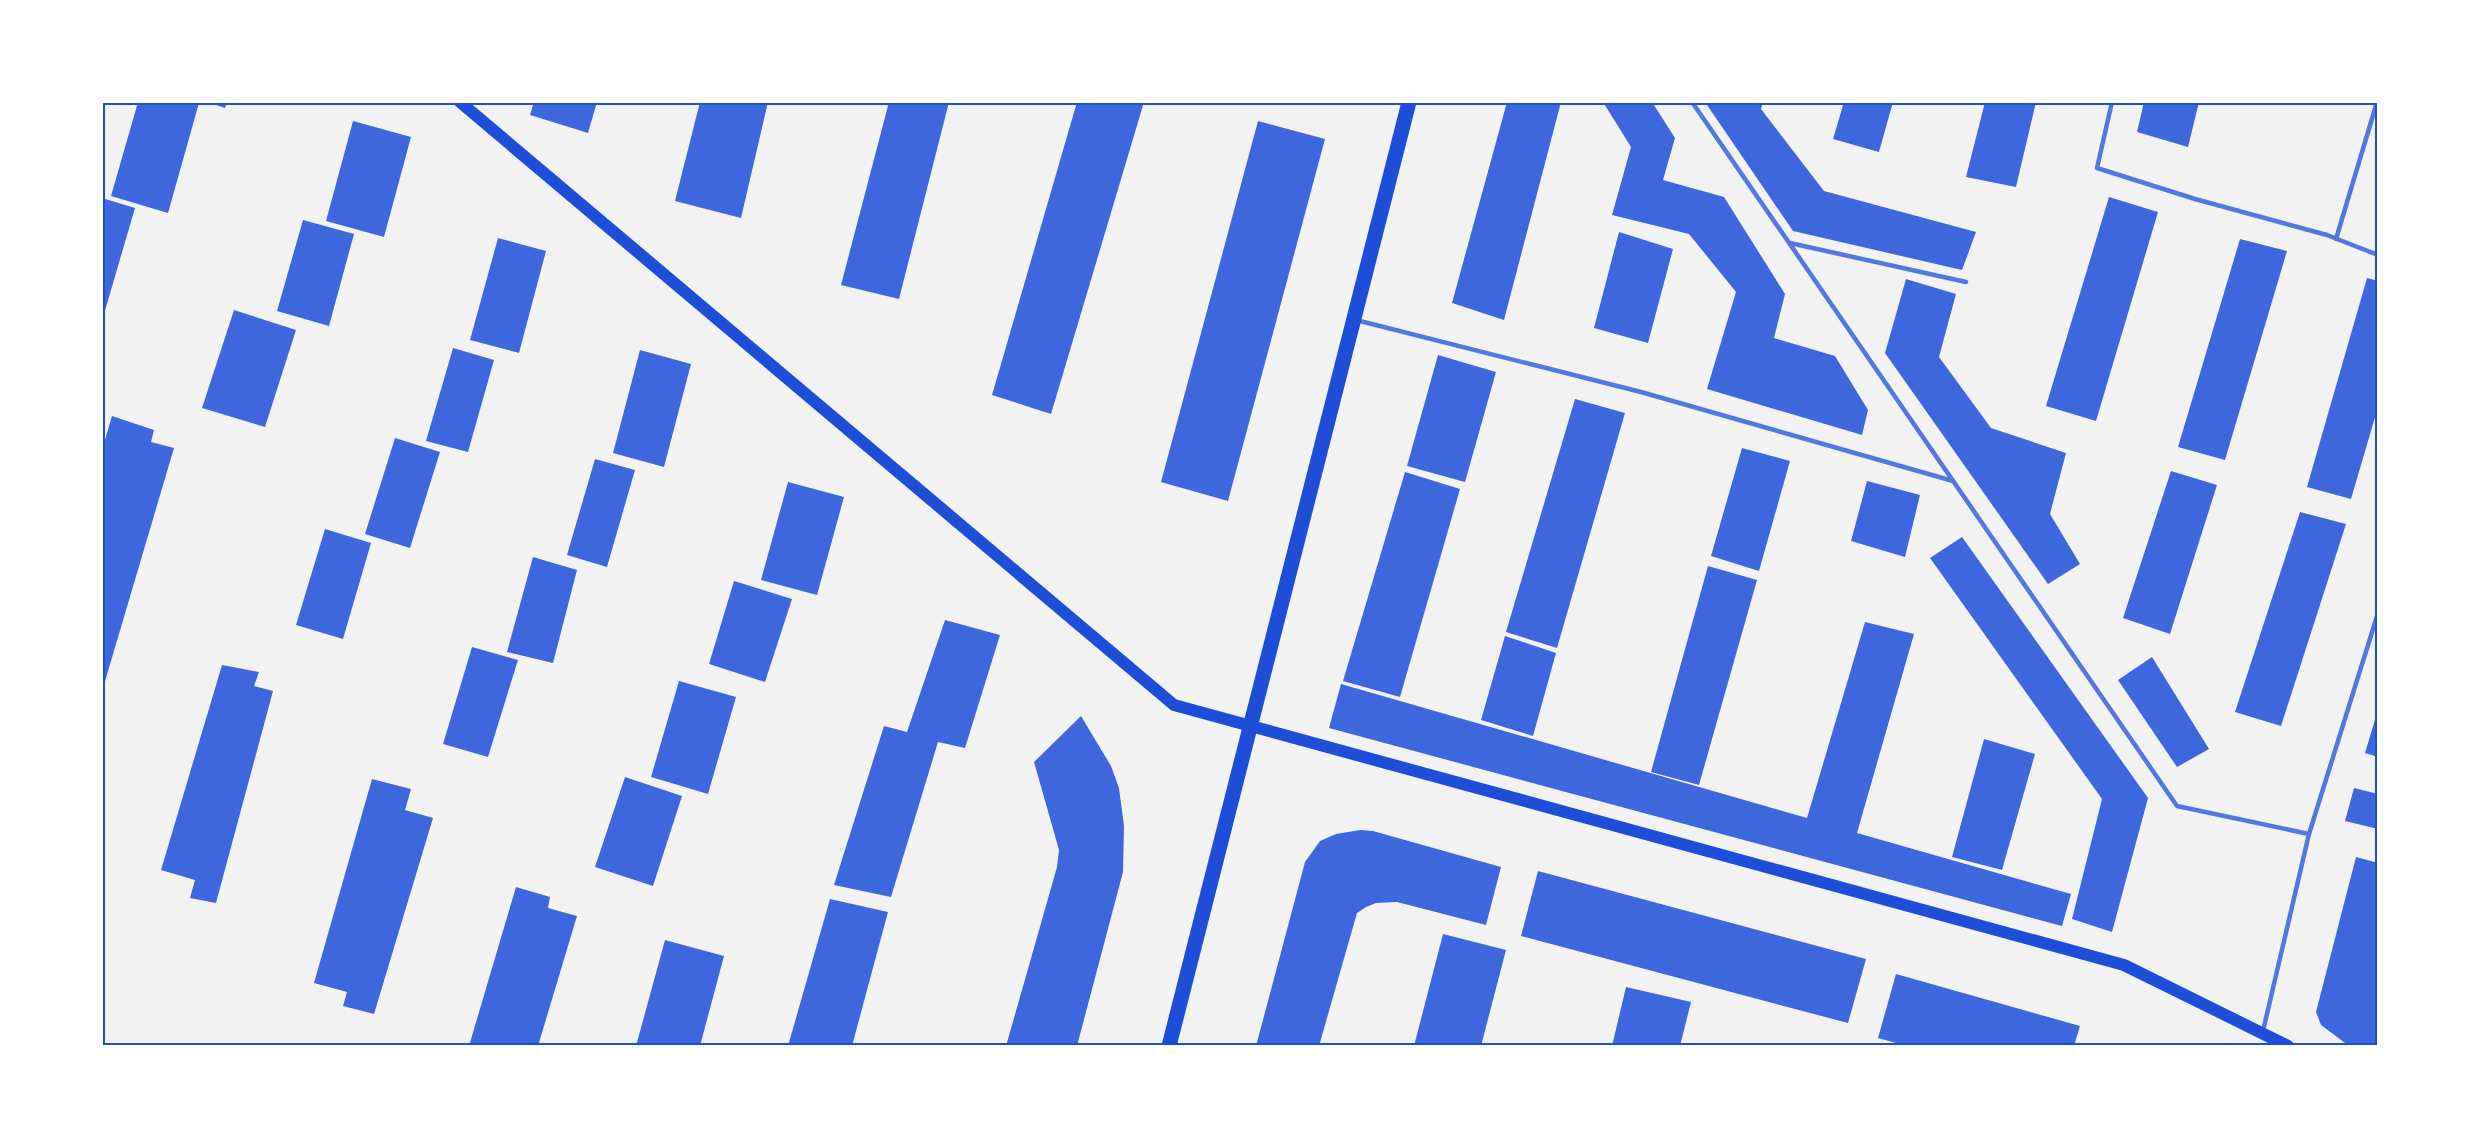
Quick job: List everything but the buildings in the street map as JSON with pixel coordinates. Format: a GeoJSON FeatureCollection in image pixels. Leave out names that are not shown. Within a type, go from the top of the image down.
{"type":"FeatureCollection","features":[{"type":"Feature","properties":{"kind":"main road"},"geometry":{"type":"LineString","coordinates":[[460,102],[1174,705],[2124,965],[2288,1046]]}},
{"type":"Feature","properties":{"kind":"main road"},"geometry":{"type":"LineString","coordinates":[[1169,1046],[1409,102]]}},
{"type":"Feature","properties":{"kind":"lane"},"geometry":{"type":"LineString","coordinates":[[1692,102],[2177,806],[2308,834]]}},
{"type":"Feature","properties":{"kind":"lane"},"geometry":{"type":"LineString","coordinates":[[2112,102],[2097,168],[2195,199],[2336,239],[2378,255]]}},
{"type":"Feature","properties":{"kind":"lane"},"geometry":{"type":"LineString","coordinates":[[2336,239],[2377,102]]}},
{"type":"Feature","properties":{"kind":"lane"},"geometry":{"type":"LineString","coordinates":[[1790,243],[1966,282]]}},
{"type":"Feature","properties":{"kind":"lane"},"geometry":{"type":"LineString","coordinates":[[1354,319],[1641,392],[1953,481]]}},
{"type":"Feature","properties":{"kind":"lane"},"geometry":{"type":"LineString","coordinates":[[2262,1034],[2308,834],[2378,613]]}}]}
